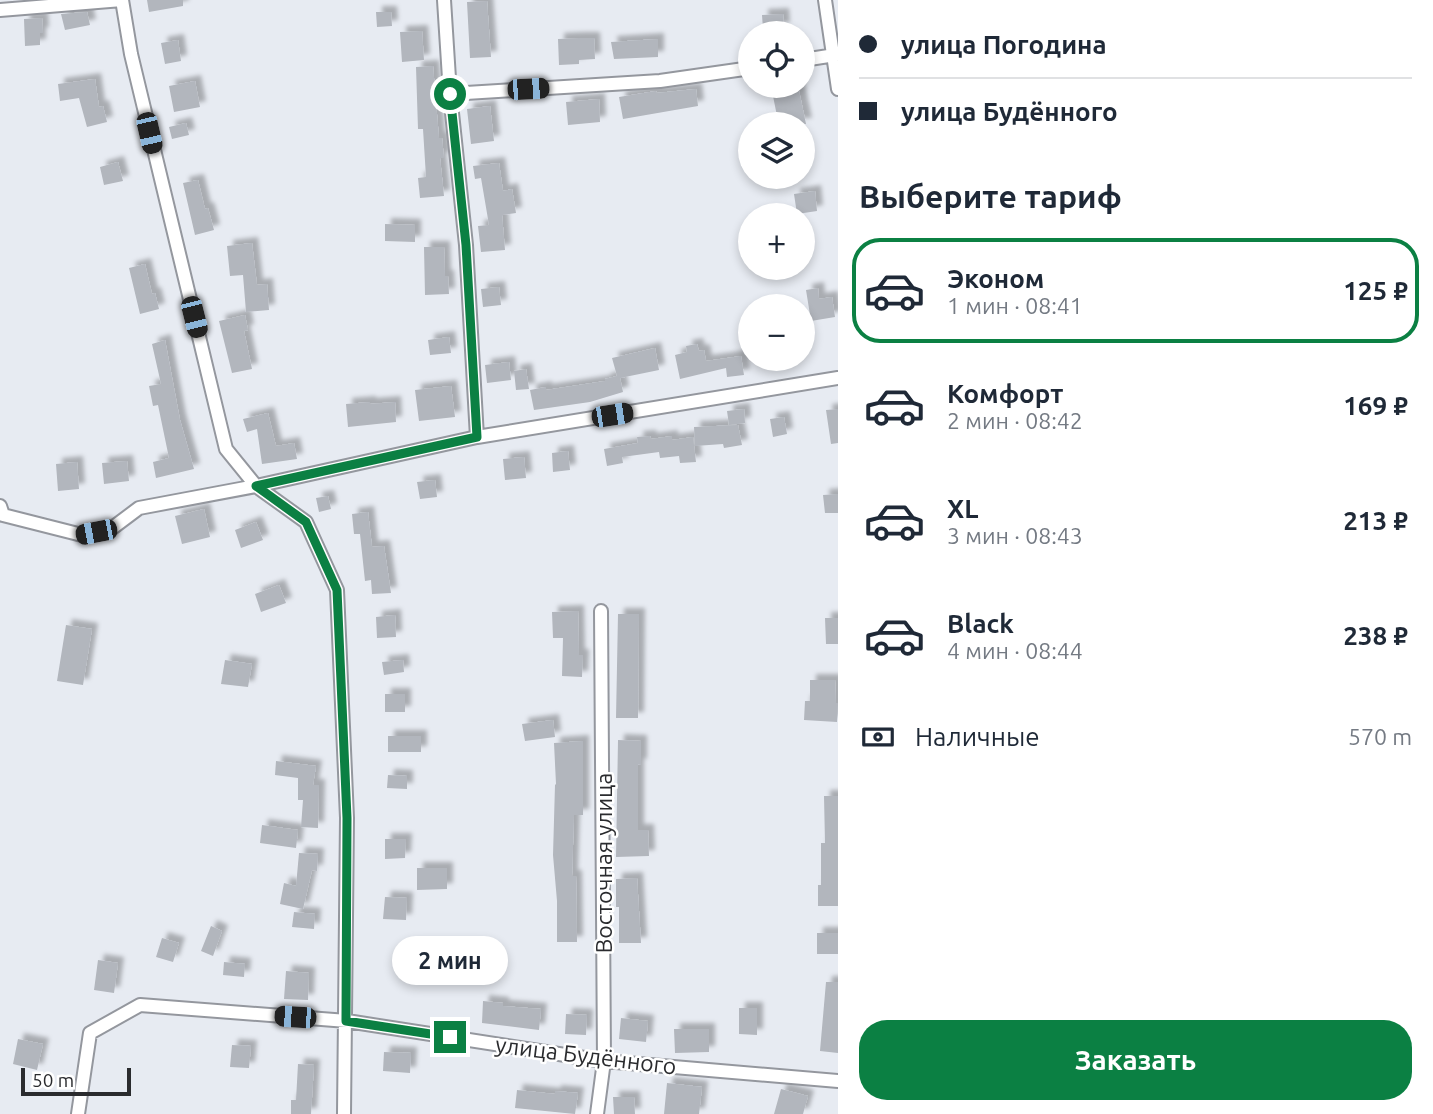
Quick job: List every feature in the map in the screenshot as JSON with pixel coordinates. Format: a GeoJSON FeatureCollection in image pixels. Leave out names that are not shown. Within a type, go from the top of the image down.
{"type":"FeatureCollection","features":[{"type":"Feature","properties":{"kind":"street"},"geometry":{"type":"LineString","coordinates":[[0,10],[122,0],[137,80],[226,449],[256,486],[306,522],[337,590],[347,818],[344,1114]]}},
{"type":"Feature","properties":{"kind":"street"},"geometry":{"type":"LineString","coordinates":[[444,0],[450,94],[466,245],[477,437]]}},
{"type":"Feature","properties":{"kind":"street"},"geometry":{"type":"LineString","coordinates":[[825,0],[838,89]]}},
{"type":"Feature","properties":{"kind":"street"},"geometry":{"type":"LineString","coordinates":[[815,58],[835,55]]}},
{"type":"Feature","properties":{"kind":"street"},"geometry":{"type":"LineString","coordinates":[[450,94],[660,81],[738,70]]}},
{"type":"Feature","properties":{"kind":"street"},"geometry":{"type":"LineString","coordinates":[[1,511],[82,535],[111,529],[139,508],[256,486],[477,437],[838,378]]}},
{"type":"Feature","properties":{"kind":"street","name":"Восточная улица"},"geometry":{"type":"LineString","coordinates":[[597,1114],[604,1060],[601,611]]}},
{"type":"Feature","properties":{"kind":"street","name":"улица Будённого"},"geometry":{"type":"LineString","coordinates":[[78,1114],[90,1032],[140,1005],[346,1021],[604,1060],[838,1081]]}},
{"type":"Feature","properties":{"kind":"building"},"geometry":{"type":"Polygon","coordinates":[[[147,0],[183,0],[183,6],[149,12],[147,0]]]}},
{"type":"Feature","properties":{"kind":"building"},"geometry":{"type":"Polygon","coordinates":[[[487,1],[491,57],[470,58],[467,2],[487,1]]]}},
{"type":"Feature","properties":{"kind":"building"},"geometry":{"type":"Polygon","coordinates":[[[87,12],[90,25],[65,30],[61,14],[87,12]]]}},
{"type":"Feature","properties":{"kind":"building"},"geometry":{"type":"Polygon","coordinates":[[[376,12],[391,12],[392,26],[377,27],[376,12]]]}},
{"type":"Feature","properties":{"kind":"building"},"geometry":{"type":"Polygon","coordinates":[[[783,14],[784,21],[762,21],[762,15],[783,14]]]}},
{"type":"Feature","properties":{"kind":"building"},"geometry":{"type":"Polygon","coordinates":[[[42,18],[43,33],[40,33],[40,45],[25,46],[24,19],[42,18]]]}},
{"type":"Feature","properties":{"kind":"building"},"geometry":{"type":"Polygon","coordinates":[[[422,31],[424,60],[402,62],[400,32],[422,31]]]}},
{"type":"Feature","properties":{"kind":"building"},"geometry":{"type":"Polygon","coordinates":[[[594,38],[595,59],[579,60],[579,64],[559,65],[558,39],[594,38]]]}},
{"type":"Feature","properties":{"kind":"building"},"geometry":{"type":"Polygon","coordinates":[[[658,39],[658,57],[614,59],[611,42],[658,39]]]}},
{"type":"Feature","properties":{"kind":"building"},"geometry":{"type":"Polygon","coordinates":[[[178,40],[181,61],[165,64],[161,43],[178,40]]]}},
{"type":"Feature","properties":{"kind":"building"},"geometry":{"type":"Polygon","coordinates":[[[433,66],[439,138],[442,138],[444,158],[440,158],[444,196],[420,198],[418,178],[426,177],[423,129],[418,129],[416,67],[433,66]]]}},
{"type":"Feature","properties":{"kind":"building"},"geometry":{"type":"Polygon","coordinates":[[[95,79],[99,107],[103,106],[107,122],[87,127],[79,98],[60,101],[58,84],[95,79]]]}},
{"type":"Feature","properties":{"kind":"building"},"geometry":{"type":"Polygon","coordinates":[[[195,81],[200,107],[174,112],[169,86],[195,81]]]}},
{"type":"Feature","properties":{"kind":"building"},"geometry":{"type":"Polygon","coordinates":[[[696,89],[698,106],[623,119],[619,97],[656,91],[696,89]]]}},
{"type":"Feature","properties":{"kind":"building"},"geometry":{"type":"Polygon","coordinates":[[[773,98],[801,98],[803,112],[776,112],[773,98]]]}},
{"type":"Feature","properties":{"kind":"building"},"geometry":{"type":"Polygon","coordinates":[[[599,99],[600,122],[568,125],[566,102],[599,99]]]}},
{"type":"Feature","properties":{"kind":"building"},"geometry":{"type":"Polygon","coordinates":[[[490,106],[494,141],[471,144],[467,109],[490,106]]]}},
{"type":"Feature","properties":{"kind":"building"},"geometry":{"type":"Polygon","coordinates":[[[186,123],[189,135],[172,139],[169,127],[186,123]]]}},
{"type":"Feature","properties":{"kind":"building"},"geometry":{"type":"Polygon","coordinates":[[[118,162],[123,181],[104,185],[100,167],[118,162]]]}},
{"type":"Feature","properties":{"kind":"building"},"geometry":{"type":"Polygon","coordinates":[[[499,163],[503,191],[512,189],[516,213],[502,215],[505,250],[481,252],[478,226],[489,225],[481,178],[475,179],[473,166],[499,163]]]}},
{"type":"Feature","properties":{"kind":"building"},"geometry":{"type":"Polygon","coordinates":[[[198,180],[205,209],[208,208],[214,230],[195,235],[183,183],[198,180]]]}},
{"type":"Feature","properties":{"kind":"building"},"geometry":{"type":"Polygon","coordinates":[[[815,191],[817,211],[815,203],[795,203],[794,194],[815,191]]]}},
{"type":"Feature","properties":{"kind":"building"},"geometry":{"type":"Polygon","coordinates":[[[385,224],[415,225],[415,242],[385,241],[385,224]]]}},
{"type":"Feature","properties":{"kind":"building"},"geometry":{"type":"Polygon","coordinates":[[[252,243],[257,285],[267,284],[269,310],[246,312],[243,275],[230,276],[227,246],[252,243]]]}},
{"type":"Feature","properties":{"kind":"building"},"geometry":{"type":"Polygon","coordinates":[[[424,247],[444,247],[449,294],[425,295],[424,247]]]}},
{"type":"Feature","properties":{"kind":"building"},"geometry":{"type":"Polygon","coordinates":[[[145,264],[152,294],[155,293],[159,309],[140,314],[129,268],[145,264]]]}},
{"type":"Feature","properties":{"kind":"building"},"geometry":{"type":"Polygon","coordinates":[[[499,287],[501,305],[483,307],[481,289],[499,287]]]}},
{"type":"Feature","properties":{"kind":"building"},"geometry":{"type":"Polygon","coordinates":[[[818,288],[819,299],[832,297],[835,317],[815,320],[815,294],[807,294],[806,290],[818,288]]]}},
{"type":"Feature","properties":{"kind":"building"},"geometry":{"type":"Polygon","coordinates":[[[245,315],[248,330],[244,331],[252,369],[232,373],[219,321],[245,315]]]}},
{"type":"Feature","properties":{"kind":"building"},"geometry":{"type":"Polygon","coordinates":[[[449,337],[451,353],[430,355],[428,340],[449,337]]]}},
{"type":"Feature","properties":{"kind":"building"},"geometry":{"type":"Polygon","coordinates":[[[165,340],[180,420],[194,469],[156,478],[153,462],[169,458],[158,405],[153,406],[149,386],[161,384],[152,344],[165,340]]]}},
{"type":"Feature","properties":{"kind":"building"},"geometry":{"type":"Polygon","coordinates":[[[697,344],[699,351],[704,350],[706,361],[738,356],[738,371],[743,371],[744,375],[727,377],[726,368],[680,379],[675,355],[687,352],[686,346],[697,344]]]}},
{"type":"Feature","properties":{"kind":"building"},"geometry":{"type":"Polygon","coordinates":[[[655,348],[659,370],[620,378],[623,392],[590,402],[534,410],[530,390],[605,381],[617,376],[612,358],[655,348]]]}},
{"type":"Feature","properties":{"kind":"building"},"geometry":{"type":"Polygon","coordinates":[[[509,362],[511,380],[487,383],[485,365],[509,362]]]}},
{"type":"Feature","properties":{"kind":"building"},"geometry":{"type":"Polygon","coordinates":[[[526,369],[529,389],[516,390],[514,371],[526,369]]]}},
{"type":"Feature","properties":{"kind":"building"},"geometry":{"type":"Polygon","coordinates":[[[451,386],[455,417],[419,421],[415,390],[451,386]]]}},
{"type":"Feature","properties":{"kind":"building"},"geometry":{"type":"Polygon","coordinates":[[[395,402],[396,422],[348,427],[346,404],[395,402]]]}},
{"type":"Feature","properties":{"kind":"building"},"geometry":{"type":"Polygon","coordinates":[[[744,409],[745,423],[729,425],[727,411],[744,409]]]}},
{"type":"Feature","properties":{"kind":"building"},"geometry":{"type":"Polygon","coordinates":[[[838,409],[838,443],[831,444],[826,410],[838,409]]]}},
{"type":"Feature","properties":{"kind":"building"},"geometry":{"type":"Polygon","coordinates":[[[268,413],[276,446],[294,443],[297,459],[262,464],[257,429],[247,432],[243,419],[268,413]]]}},
{"type":"Feature","properties":{"kind":"building"},"geometry":{"type":"Polygon","coordinates":[[[784,417],[787,434],[773,437],[770,419],[784,417]]]}},
{"type":"Feature","properties":{"kind":"building"},"geometry":{"type":"Polygon","coordinates":[[[738,425],[742,445],[724,448],[723,444],[695,446],[694,427],[738,425]]]}},
{"type":"Feature","properties":{"kind":"building"},"geometry":{"type":"Polygon","coordinates":[[[650,436],[651,439],[672,436],[672,440],[693,437],[696,462],[680,463],[679,456],[660,458],[659,452],[622,457],[623,463],[607,466],[604,449],[638,443],[637,437],[650,436]]]}},
{"type":"Feature","properties":{"kind":"building"},"geometry":{"type":"Polygon","coordinates":[[[568,451],[570,470],[553,472],[552,453],[568,451]]]}},
{"type":"Feature","properties":{"kind":"building"},"geometry":{"type":"Polygon","coordinates":[[[524,457],[526,478],[505,480],[503,459],[524,457]]]}},
{"type":"Feature","properties":{"kind":"building"},"geometry":{"type":"Polygon","coordinates":[[[127,461],[129,481],[104,484],[102,463],[127,461]]]}},
{"type":"Feature","properties":{"kind":"building"},"geometry":{"type":"Polygon","coordinates":[[[77,462],[79,489],[58,491],[56,464],[77,462]]]}},
{"type":"Feature","properties":{"kind":"building"},"geometry":{"type":"Polygon","coordinates":[[[435,480],[437,497],[420,499],[417,482],[435,480]]]}},
{"type":"Feature","properties":{"kind":"building"},"geometry":{"type":"Polygon","coordinates":[[[838,494],[838,513],[825,513],[823,495],[838,494]]]}},
{"type":"Feature","properties":{"kind":"building"},"geometry":{"type":"Polygon","coordinates":[[[328,496],[331,509],[319,512],[316,498],[328,496]]]}},
{"type":"Feature","properties":{"kind":"building"},"geometry":{"type":"Polygon","coordinates":[[[204,509],[210,537],[182,544],[175,516],[204,509]]]}},
{"type":"Feature","properties":{"kind":"building"},"geometry":{"type":"Polygon","coordinates":[[[368,512],[372,547],[384,546],[391,593],[372,594],[371,580],[365,581],[360,534],[354,534],[352,514],[368,512]]]}},
{"type":"Feature","properties":{"kind":"building"},"geometry":{"type":"Polygon","coordinates":[[[256,522],[263,540],[241,548],[235,530],[256,522]]]}},
{"type":"Feature","properties":{"kind":"building"},"geometry":{"type":"Polygon","coordinates":[[[279,585],[286,603],[261,612],[255,594],[279,585]]]}},
{"type":"Feature","properties":{"kind":"building"},"geometry":{"type":"Polygon","coordinates":[[[578,611],[579,655],[583,655],[582,677],[562,676],[563,638],[553,638],[552,612],[578,611]]]}},
{"type":"Feature","properties":{"kind":"building"},"geometry":{"type":"Polygon","coordinates":[[[618,614],[639,614],[638,718],[616,718],[618,614]]]}},
{"type":"Feature","properties":{"kind":"building"},"geometry":{"type":"Polygon","coordinates":[[[395,615],[396,637],[377,638],[376,617],[395,615]]]}},
{"type":"Feature","properties":{"kind":"building"},"geometry":{"type":"Polygon","coordinates":[[[825,618],[838,618],[838,644],[826,644],[825,618]]]}},
{"type":"Feature","properties":{"kind":"building"},"geometry":{"type":"Polygon","coordinates":[[[66,625],[92,629],[83,685],[57,681],[66,625]]]}},
{"type":"Feature","properties":{"kind":"building"},"geometry":{"type":"Polygon","coordinates":[[[225,660],[252,664],[248,687],[221,684],[225,660]]]}},
{"type":"Feature","properties":{"kind":"building"},"geometry":{"type":"Polygon","coordinates":[[[403,660],[404,672],[384,675],[382,662],[403,660]]]}},
{"type":"Feature","properties":{"kind":"building"},"geometry":{"type":"Polygon","coordinates":[[[810,680],[835,680],[837,722],[804,720],[805,701],[810,701],[810,680]]]}},
{"type":"Feature","properties":{"kind":"building"},"geometry":{"type":"Polygon","coordinates":[[[385,694],[405,694],[405,712],[385,712],[385,694]]]}},
{"type":"Feature","properties":{"kind":"building"},"geometry":{"type":"Polygon","coordinates":[[[553,720],[555,737],[525,741],[522,724],[553,720]]]}},
{"type":"Feature","properties":{"kind":"building"},"geometry":{"type":"Polygon","coordinates":[[[388,736],[421,736],[421,752],[388,752],[388,736]]]}},
{"type":"Feature","properties":{"kind":"building"},"geometry":{"type":"Polygon","coordinates":[[[618,740],[641,741],[641,765],[638,764],[638,830],[648,830],[649,856],[616,857],[618,740]]]}},
{"type":"Feature","properties":{"kind":"building"},"geometry":{"type":"Polygon","coordinates":[[[583,741],[583,815],[574,815],[572,876],[576,876],[577,942],[557,942],[553,855],[556,784],[554,743],[583,741]]]}},
{"type":"Feature","properties":{"kind":"building"},"geometry":{"type":"Polygon","coordinates":[[[276,761],[316,766],[313,785],[319,785],[318,828],[301,827],[303,800],[298,800],[298,778],[275,775],[276,761]]]}},
{"type":"Feature","properties":{"kind":"building"},"geometry":{"type":"Polygon","coordinates":[[[388,775],[407,776],[407,789],[387,788],[388,775]]]}},
{"type":"Feature","properties":{"kind":"building"},"geometry":{"type":"Polygon","coordinates":[[[824,796],[838,796],[838,906],[818,906],[821,843],[825,843],[824,796]]]}},
{"type":"Feature","properties":{"kind":"building"},"geometry":{"type":"Polygon","coordinates":[[[262,825],[298,830],[296,848],[260,843],[262,825]]]}},
{"type":"Feature","properties":{"kind":"building"},"geometry":{"type":"Polygon","coordinates":[[[385,839],[406,839],[405,858],[385,859],[385,839]]]}},
{"type":"Feature","properties":{"kind":"building"},"geometry":{"type":"Polygon","coordinates":[[[299,853],[318,854],[317,871],[312,870],[303,909],[280,904],[284,883],[296,886],[299,853]]]}},
{"type":"Feature","properties":{"kind":"building"},"geometry":{"type":"Polygon","coordinates":[[[417,868],[447,868],[447,889],[417,890],[417,868]]]}},
{"type":"Feature","properties":{"kind":"building"},"geometry":{"type":"Polygon","coordinates":[[[637,878],[641,943],[619,943],[616,879],[637,878]]]}},
{"type":"Feature","properties":{"kind":"building"},"geometry":{"type":"Polygon","coordinates":[[[385,897],[407,898],[406,920],[383,919],[385,897]]]}},
{"type":"Feature","properties":{"kind":"building"},"geometry":{"type":"Polygon","coordinates":[[[294,912],[315,914],[314,929],[292,927],[294,912]]]}},
{"type":"Feature","properties":{"kind":"building"},"geometry":{"type":"Polygon","coordinates":[[[211,926],[222,931],[213,956],[201,951],[211,926]]]}},
{"type":"Feature","properties":{"kind":"building"},"geometry":{"type":"Polygon","coordinates":[[[817,933],[838,933],[838,954],[817,954],[817,933]]]}},
{"type":"Feature","properties":{"kind":"building"},"geometry":{"type":"Polygon","coordinates":[[[162,938],[179,943],[173,962],[156,957],[162,938]]]}},
{"type":"Feature","properties":{"kind":"building"},"geometry":{"type":"Polygon","coordinates":[[[98,960],[118,963],[114,993],[94,990],[98,960]]]}},
{"type":"Feature","properties":{"kind":"building"},"geometry":{"type":"Polygon","coordinates":[[[224,962],[245,964],[244,977],[223,975],[224,962]]]}},
{"type":"Feature","properties":{"kind":"building"},"geometry":{"type":"Polygon","coordinates":[[[286,971],[309,973],[308,1000],[284,999],[286,971]]]}},
{"type":"Feature","properties":{"kind":"building"},"geometry":{"type":"Polygon","coordinates":[[[826,982],[838,982],[838,1053],[820,1051],[826,982]]]}},
{"type":"Feature","properties":{"kind":"building"},"geometry":{"type":"Polygon","coordinates":[[[483,1001],[503,1003],[503,1006],[541,1009],[539,1030],[482,1023],[483,1001]]]}},
{"type":"Feature","properties":{"kind":"building"},"geometry":{"type":"Polygon","coordinates":[[[739,1008],[757,1008],[757,1035],[739,1034],[739,1008]]]}},
{"type":"Feature","properties":{"kind":"building"},"geometry":{"type":"Polygon","coordinates":[[[566,1014],[587,1015],[586,1035],[565,1034],[566,1014]]]}},
{"type":"Feature","properties":{"kind":"building"},"geometry":{"type":"Polygon","coordinates":[[[621,1018],[648,1021],[646,1042],[619,1039],[621,1018]]]}},
{"type":"Feature","properties":{"kind":"building"},"geometry":{"type":"Polygon","coordinates":[[[674,1029],[709,1029],[709,1052],[675,1053],[674,1029]]]}},
{"type":"Feature","properties":{"kind":"building"},"geometry":{"type":"Polygon","coordinates":[[[18,1039],[43,1044],[37,1070],[13,1064],[18,1039]]]}},
{"type":"Feature","properties":{"kind":"building"},"geometry":{"type":"Polygon","coordinates":[[[232,1045],[251,1046],[249,1068],[230,1067],[232,1045]]]}},
{"type":"Feature","properties":{"kind":"building"},"geometry":{"type":"Polygon","coordinates":[[[384,1052],[411,1053],[410,1073],[383,1071],[384,1052]]]}},
{"type":"Feature","properties":{"kind":"building"},"geometry":{"type":"Polygon","coordinates":[[[298,1064],[314,1065],[311,1114],[291,1114],[291,1100],[296,1100],[298,1064]]]}},
{"type":"Feature","properties":{"kind":"building"},"geometry":{"type":"Polygon","coordinates":[[[667,1083],[702,1087],[699,1114],[664,1114],[667,1083]]]}},
{"type":"Feature","properties":{"kind":"building"},"geometry":{"type":"Polygon","coordinates":[[[781,1089],[808,1096],[803,1114],[774,1114],[781,1089]]]}},
{"type":"Feature","properties":{"kind":"building"},"geometry":{"type":"Polygon","coordinates":[[[517,1090],[555,1094],[555,1091],[578,1093],[575,1114],[515,1108],[517,1090]]]}},
{"type":"Feature","properties":{"kind":"building"},"geometry":{"type":"Polygon","coordinates":[[[613,1097],[634,1097],[635,1114],[614,1114],[613,1097]]]}},
{"type":"Feature","properties":{"kind":"route"},"geometry":{"type":"LineString","coordinates":[[450,94],[466,245],[477,437],[256,486],[306,522],[337,590],[347,818],[346,1021],[450,1037]]}}]}
